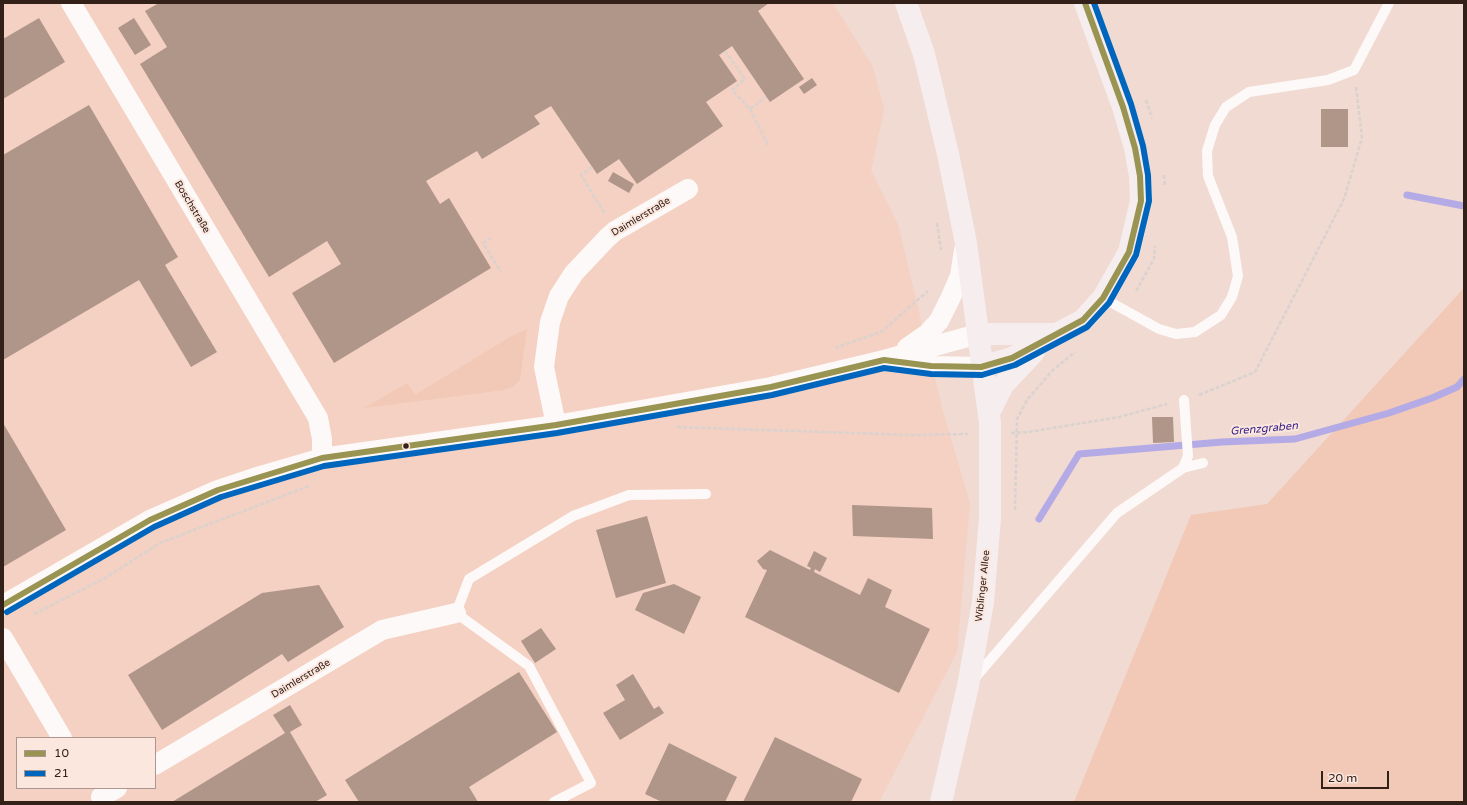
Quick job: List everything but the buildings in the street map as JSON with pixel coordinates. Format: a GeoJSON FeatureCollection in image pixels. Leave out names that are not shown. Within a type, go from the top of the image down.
{"type":"FeatureCollection","features":[{"type":"Feature","properties":{"kind":"main road","name":"Wiblinger Allee"},"geometry":{"type":"LineString","coordinates":[[906,3],[924,54],[948,154],[966,243],[981,367],[990,418],[990,518],[983,602],[968,686],[941,802]]}},
{"type":"Feature","properties":{"kind":"main road"},"geometry":{"type":"LineString","coordinates":[[981,367],[1012,358],[1083,320],[1103,298],[1129,252],[1141,200],[1140,176],[1135,148],[1123,107],[1085,3]]}},
{"type":"Feature","properties":{"kind":"main road"},"geometry":{"type":"LineString","coordinates":[[978,334],[1056,334]]}},
{"type":"Feature","properties":{"kind":"main road"},"geometry":{"type":"LineString","coordinates":[[990,418],[1003,385],[1029,356],[1056,334]]}},
{"type":"Feature","properties":{"kind":"street","name":"Boschstraße"},"geometry":{"type":"LineString","coordinates":[[71,3],[318,418],[322,439],[322,458]]}},
{"type":"Feature","properties":{"kind":"street","name":"Daimlerstraße"},"geometry":{"type":"LineString","coordinates":[[556,425],[544,367],[550,322],[559,296],[574,273],[615,231],[688,189]]}},
{"type":"Feature","properties":{"kind":"street"},"geometry":{"type":"LineString","coordinates":[[884,360],[909,347],[927,334],[939,321],[960,276],[966,243]]}},
{"type":"Feature","properties":{"kind":"street"},"geometry":{"type":"LineString","coordinates":[[3,605],[150,520],[218,490],[322,458],[556,425],[770,387],[884,360],[978,334]]}},
{"type":"Feature","properties":{"kind":"street"},"geometry":{"type":"LineString","coordinates":[[884,360],[931,366],[981,367]]}},
{"type":"Feature","properties":{"kind":"street","name":"Daimlerstraße"},"geometry":{"type":"LineString","coordinates":[[156,764],[382,630],[456,612]]}},
{"type":"Feature","properties":{"kind":"street"},"geometry":{"type":"LineString","coordinates":[[3,639],[61,737]]}},
{"type":"Feature","properties":{"kind":"lane"},"geometry":{"type":"LineString","coordinates":[[1103,298],[1159,329],[1176,334],[1195,332],[1221,314],[1232,297],[1238,276],[1232,237],[1208,176],[1207,151],[1214,125],[1226,107],[1248,92],[1328,80],[1354,70],[1389,3]]}},
{"type":"Feature","properties":{"kind":"lane"},"geometry":{"type":"LineString","coordinates":[[1183,468],[1188,456],[1184,400]]}},
{"type":"Feature","properties":{"kind":"lane"},"geometry":{"type":"LineString","coordinates":[[968,686],[1117,513],[1183,468],[1203,463]]}},
{"type":"Feature","properties":{"kind":"lane"},"geometry":{"type":"LineString","coordinates":[[554,802],[591,783],[529,666],[456,612],[469,579],[573,516],[629,496],[706,494]]}},
{"type":"Feature","properties":{"kind":"path"},"geometry":{"type":"LineString","coordinates":[[725,51],[745,79],[732,90],[750,109],[770,147]]}},
{"type":"Feature","properties":{"kind":"path"},"geometry":{"type":"LineString","coordinates":[[750,109],[766,97]]}},
{"type":"Feature","properties":{"kind":"path"},"geometry":{"type":"LineString","coordinates":[[592,167],[581,175],[615,231]]}},
{"type":"Feature","properties":{"kind":"path"},"geometry":{"type":"LineString","coordinates":[[936,217],[941,256]]}},
{"type":"Feature","properties":{"kind":"path"},"geometry":{"type":"LineString","coordinates":[[491,238],[483,243],[501,272]]}},
{"type":"Feature","properties":{"kind":"path"},"geometry":{"type":"LineString","coordinates":[[830,349],[881,332],[927,294],[930,288]]}},
{"type":"Feature","properties":{"kind":"path"},"geometry":{"type":"LineString","coordinates":[[1014,518],[1017,419],[1026,400],[1053,370],[1077,350]]}},
{"type":"Feature","properties":{"kind":"path"},"geometry":{"type":"LineString","coordinates":[[673,427],[911,435]]}},
{"type":"Feature","properties":{"kind":"path"},"geometry":{"type":"LineString","coordinates":[[30,616],[105,578],[160,543],[313,485]]}},
{"type":"Feature","properties":{"kind":"shaded area"},"geometry":{"type":"Polygon","coordinates":[[[3,3],[833,3],[873,67],[884,109],[871,171],[898,224],[942,408],[970,503],[957,652],[879,802],[3,802],[3,3]]]}},
{"type":"Feature","properties":{"kind":"shaded area"},"geometry":{"type":"Polygon","coordinates":[[[1464,288],[1464,802],[1074,802],[1191,515],[1267,504],[1464,288]]]}},
{"type":"Feature","properties":{"kind":"shaded area"},"geometry":{"type":"Polygon","coordinates":[[[527,329],[520,379],[514,386],[504,390],[364,408],[407,383],[415,395],[510,337],[527,329]]]}},
{"type":"Feature","properties":{"kind":"waterway"},"geometry":{"type":"LineString","coordinates":[[1407,195],[1464,206]]}},
{"type":"Feature","properties":{"kind":"waterway","name":"Grenzgraben"},"geometry":{"type":"LineString","coordinates":[[1039,519],[1079,454],[1222,442],[1295,439],[1389,413],[1432,398],[1457,387],[1464,379]]}},
{"type":"Feature","properties":{"kind":"transit line","name":"10"},"geometry":{"type":"LineString","coordinates":[[3,605],[150,520],[218,490],[322,458],[556,425],[771,387],[884,360],[931,366],[981,367],[1012,358],[1083,320],[1103,298],[1129,252],[1141,201],[1140,176],[1135,148],[1123,107],[1085,3]]}},
{"type":"Feature","properties":{"kind":"transit line","name":"21"},"geometry":{"type":"LineString","coordinates":[[7,612],[154,527],[221,497],[324,466],[557,433],[772,395],[884,368],[931,374],[982,375],[1015,365],[1087,327],[1109,303],[1136,255],[1149,201],[1148,175],[1143,146],[1131,104],[1094,3]]}}]}
